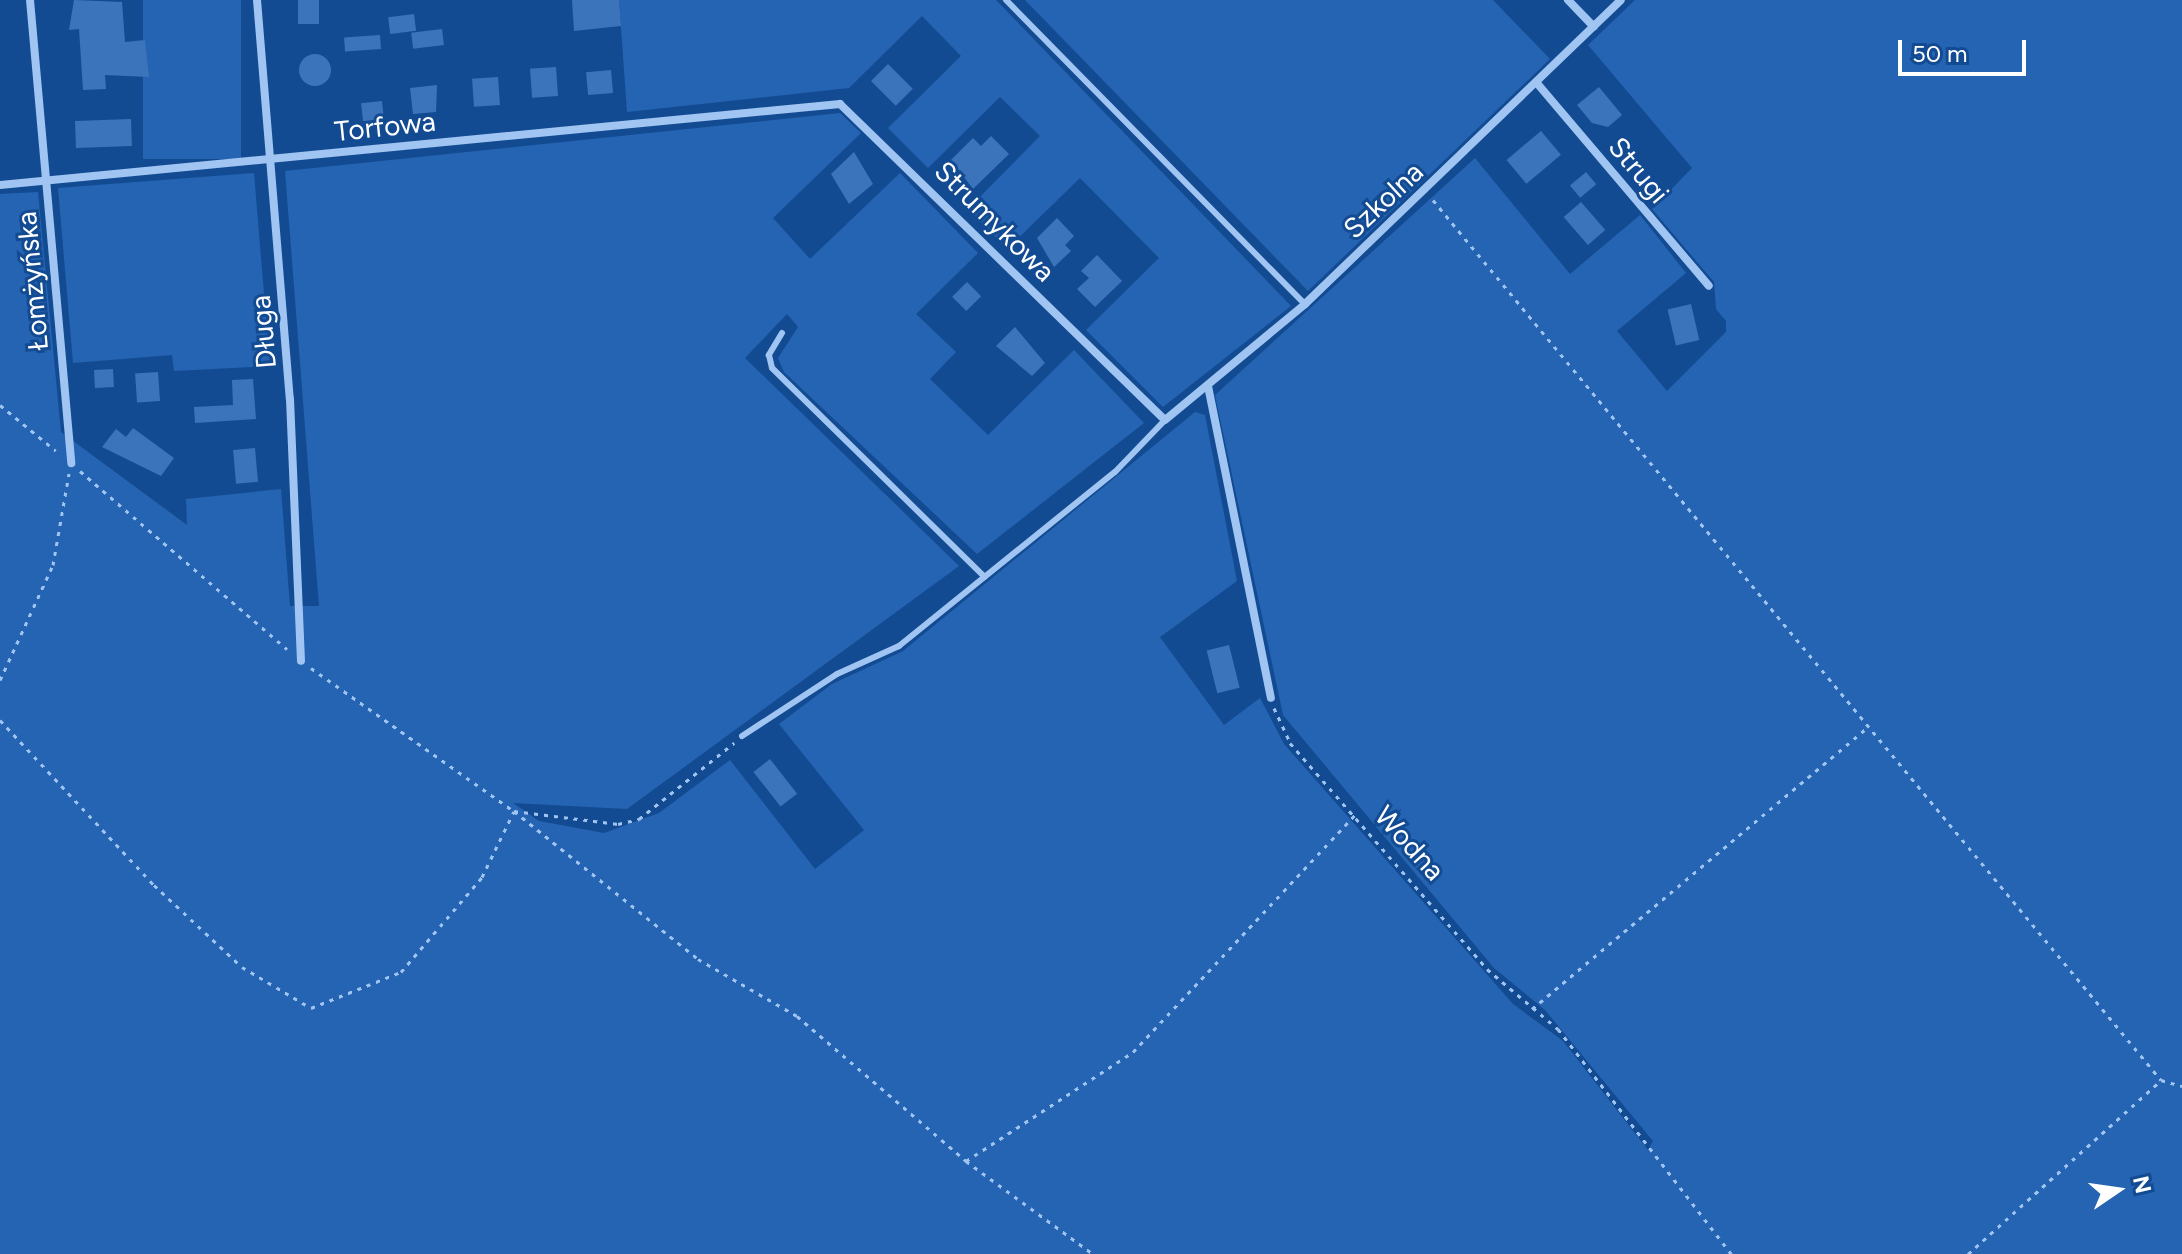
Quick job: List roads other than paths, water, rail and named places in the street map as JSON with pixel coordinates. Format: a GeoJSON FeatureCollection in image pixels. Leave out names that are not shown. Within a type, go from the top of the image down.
{"type":"FeatureCollection","features":[{"type":"Feature","properties":{"kind":"street","name":"Łomżyńska"},"geometry":{"type":"LineString","coordinates":[[30,0],[71,463]]}},
{"type":"Feature","properties":{"kind":"street","name":"Długa"},"geometry":{"type":"LineString","coordinates":[[257,0],[271,160],[301,661]]}},
{"type":"Feature","properties":{"kind":"street"},"geometry":{"type":"LineString","coordinates":[[1568,0],[1594,27]]}},
{"type":"Feature","properties":{"kind":"street","name":"Szkolna"},"geometry":{"type":"LineString","coordinates":[[1165,420],[1305,304],[1426,191],[1621,0]]}},
{"type":"Feature","properties":{"kind":"street","name":"Strugi"},"geometry":{"type":"LineString","coordinates":[[1536,82],[1709,286]]}},
{"type":"Feature","properties":{"kind":"street","name":"Strumykowa"},"geometry":{"type":"LineString","coordinates":[[774,107],[840,104],[854,112],[1165,420]]}},
{"type":"Feature","properties":{"kind":"street","name":"Torfowa"},"geometry":{"type":"LineString","coordinates":[[0,185],[774,107]]}},
{"type":"Feature","properties":{"kind":"street"},"geometry":{"type":"LineString","coordinates":[[1208,386],[1271,698]]}},
{"type":"Feature","properties":{"kind":"lane"},"geometry":{"type":"LineString","coordinates":[[1006,0],[1305,304]]}},
{"type":"Feature","properties":{"kind":"lane"},"geometry":{"type":"LineString","coordinates":[[782,333],[769,355],[772,368],[985,577]]}},
{"type":"Feature","properties":{"kind":"lane"},"geometry":{"type":"LineString","coordinates":[[742,736],[837,674],[899,646],[1115,472],[1165,420]]}}]}
